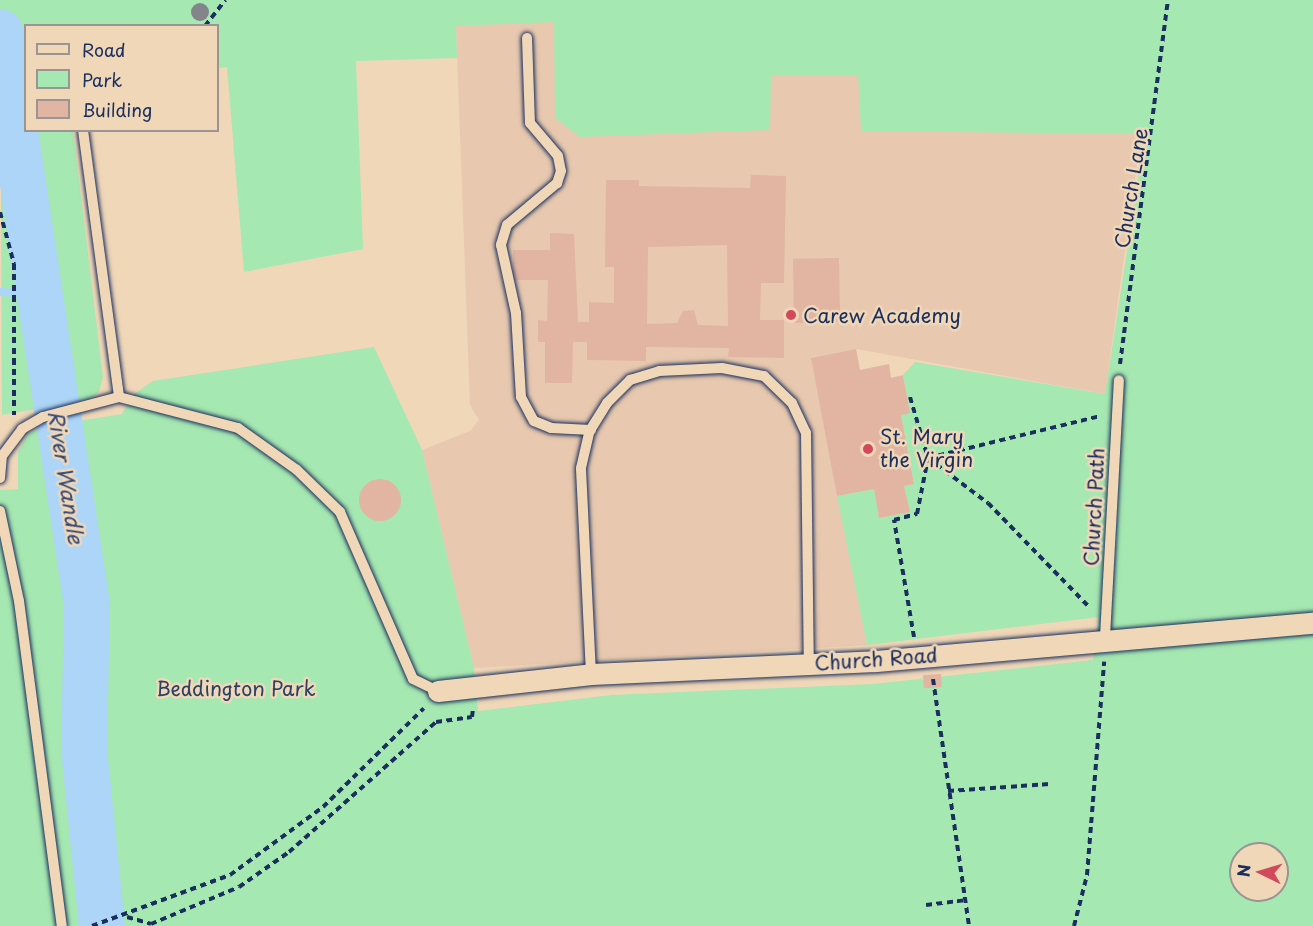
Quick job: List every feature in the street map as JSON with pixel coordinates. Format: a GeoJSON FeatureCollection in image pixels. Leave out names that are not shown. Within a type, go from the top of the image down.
{"type":"FeatureCollection","features":[{"type":"Feature","properties":{"kind":"street","name":"Church Road"},"geometry":{"type":"LineString","coordinates":[[438,691],[591,674],[925,657],[1105,637],[1313,623]]}},
{"type":"Feature","properties":{"kind":"lane"},"geometry":{"type":"LineString","coordinates":[[527,38],[530,123],[558,156],[561,171],[557,183],[507,225],[501,245],[516,313],[521,397],[534,421],[550,429],[591,430]]}},
{"type":"Feature","properties":{"kind":"lane"},"geometry":{"type":"LineString","coordinates":[[83,132],[119,398]]}},
{"type":"Feature","properties":{"kind":"lane"},"geometry":{"type":"LineString","coordinates":[[591,674],[581,468],[591,430],[606,403],[630,380],[659,371],[722,368],[765,376],[792,403],[806,433],[809,664]]}},
{"type":"Feature","properties":{"kind":"lane","name":"Church Path"},"geometry":{"type":"LineString","coordinates":[[1105,637],[1119,380]]}},
{"type":"Feature","properties":{"kind":"lane"},"geometry":{"type":"LineString","coordinates":[[0,478],[1,456],[21,429],[43,417],[86,410],[119,398],[238,428],[297,470],[340,512],[413,679],[438,691]]}},
{"type":"Feature","properties":{"kind":"lane"},"geometry":{"type":"LineString","coordinates":[[0,511],[18,601],[62,926]]}},
{"type":"Feature","properties":{"kind":"path"},"geometry":{"type":"LineString","coordinates":[[207,24],[225,0]]}},
{"type":"Feature","properties":{"kind":"path","name":"Church Lane"},"geometry":{"type":"LineString","coordinates":[[1119,380],[1168,0]]}},
{"type":"Feature","properties":{"kind":"path"},"geometry":{"type":"LineString","coordinates":[[0,212],[14,264],[11,313],[13,413],[21,429]]}},
{"type":"Feature","properties":{"kind":"path"},"geometry":{"type":"LineString","coordinates":[[910,397],[928,458],[917,514],[894,520],[915,639],[933,678],[969,926]]}},
{"type":"Feature","properties":{"kind":"path"},"geometry":{"type":"LineString","coordinates":[[928,458],[1118,412]]}},
{"type":"Feature","properties":{"kind":"path"},"geometry":{"type":"LineString","coordinates":[[928,458],[988,503],[1099,617],[1105,637],[1087,875],[1074,926]]}},
{"type":"Feature","properties":{"kind":"path"},"geometry":{"type":"LineString","coordinates":[[127,917],[152,924],[239,887],[289,852],[436,722],[472,717],[477,687]]}},
{"type":"Feature","properties":{"kind":"path"},"geometry":{"type":"LineString","coordinates":[[92,926],[127,917],[230,875],[304,821],[410,725],[438,691]]}},
{"type":"Feature","properties":{"kind":"path"},"geometry":{"type":"LineString","coordinates":[[948,791],[1050,784]]}},
{"type":"Feature","properties":{"kind":"path"},"geometry":{"type":"LineString","coordinates":[[926,905],[964,900]]}},
{"type":"Feature","properties":{"kind":"shaded area","name":"Carew Academy"},"geometry":{"type":"Polygon","coordinates":[[[455,0],[1160,0],[1105,394],[856,349],[811,358],[867,645],[474,668],[422,450],[470,431],[479,420],[470,405],[455,0]]]}},
{"type":"Feature","properties":{"kind":"green space","name":"Beddington Park"},"geometry":{"type":"Polygon","coordinates":[[[0,0],[1313,0],[1313,926],[0,926],[0,490],[18,489],[18,452],[28,434],[41,427],[122,414],[134,394],[153,381],[374,347],[422,450],[474,668],[478,711],[611,695],[873,684],[1093,660],[1099,617],[867,645],[837,496],[874,489],[879,518],[909,512],[904,486],[914,484],[901,415],[910,412],[903,375],[915,362],[1105,394],[1145,134],[861,131],[858,75],[771,76],[770,130],[580,137],[555,118],[554,22],[456,26],[457,58],[356,61],[363,249],[244,272],[227,67],[219,68],[219,24],[24,24],[24,132],[73,132],[103,377],[99,392],[89,400],[2,415],[0,0]]]}},
{"type":"Feature","properties":{"kind":"building"},"geometry":{"type":"Polygon","coordinates":[[[751,175],[786,176],[784,283],[761,283],[760,320],[784,320],[784,358],[728,357],[729,348],[646,347],[646,361],[587,360],[587,342],[573,342],[572,383],[545,383],[545,342],[538,342],[538,320],[547,321],[548,280],[513,280],[513,250],[550,250],[550,233],[574,234],[578,322],[589,322],[589,302],[614,303],[614,267],[605,267],[606,180],[639,180],[639,186],[750,188],[751,175]],[[727,245],[648,247],[647,324],[677,323],[683,311],[694,310],[698,325],[728,326],[727,245]]]}},
{"type":"Feature","properties":{"kind":"building"},"geometry":{"type":"Polygon","coordinates":[[[839,258],[840,322],[794,323],[793,259],[839,258]]]}},
{"type":"Feature","properties":{"kind":"building","name":"St. Mary the Virgin"},"geometry":{"type":"Polygon","coordinates":[[[856,349],[860,370],[889,364],[891,378],[903,375],[910,413],[901,415],[914,484],[904,486],[910,512],[879,518],[874,489],[837,496],[811,358],[856,349]]]}},
{"type":"Feature","properties":{"kind":"building"},"geometry":{"type":"Polygon","coordinates":[[[380,479],[395,485],[401,500],[395,515],[380,521],[365,515],[359,500],[365,485],[380,479]]]}},
{"type":"Feature","properties":{"kind":"building"},"geometry":{"type":"Polygon","coordinates":[[[941,674],[942,687],[924,688],[923,675],[941,674]]]}},
{"type":"Feature","properties":{"kind":"waterway","name":"River Wandle"},"geometry":{"type":"LineString","coordinates":[[0,32],[87,605],[84,749],[102,926]]}},
{"type":"Feature","properties":{"kind":"waterway"},"geometry":{"type":"LineString","coordinates":[[0,292],[42,294]]}},
{"type":"Feature","properties":{"kind":"place","name":"Carew Academy"},"geometry":{"type":"Point","coordinates":[791,315]}},
{"type":"Feature","properties":{"kind":"place","name":"St. Mary the Virgin"},"geometry":{"type":"Point","coordinates":[868,449]}}]}
